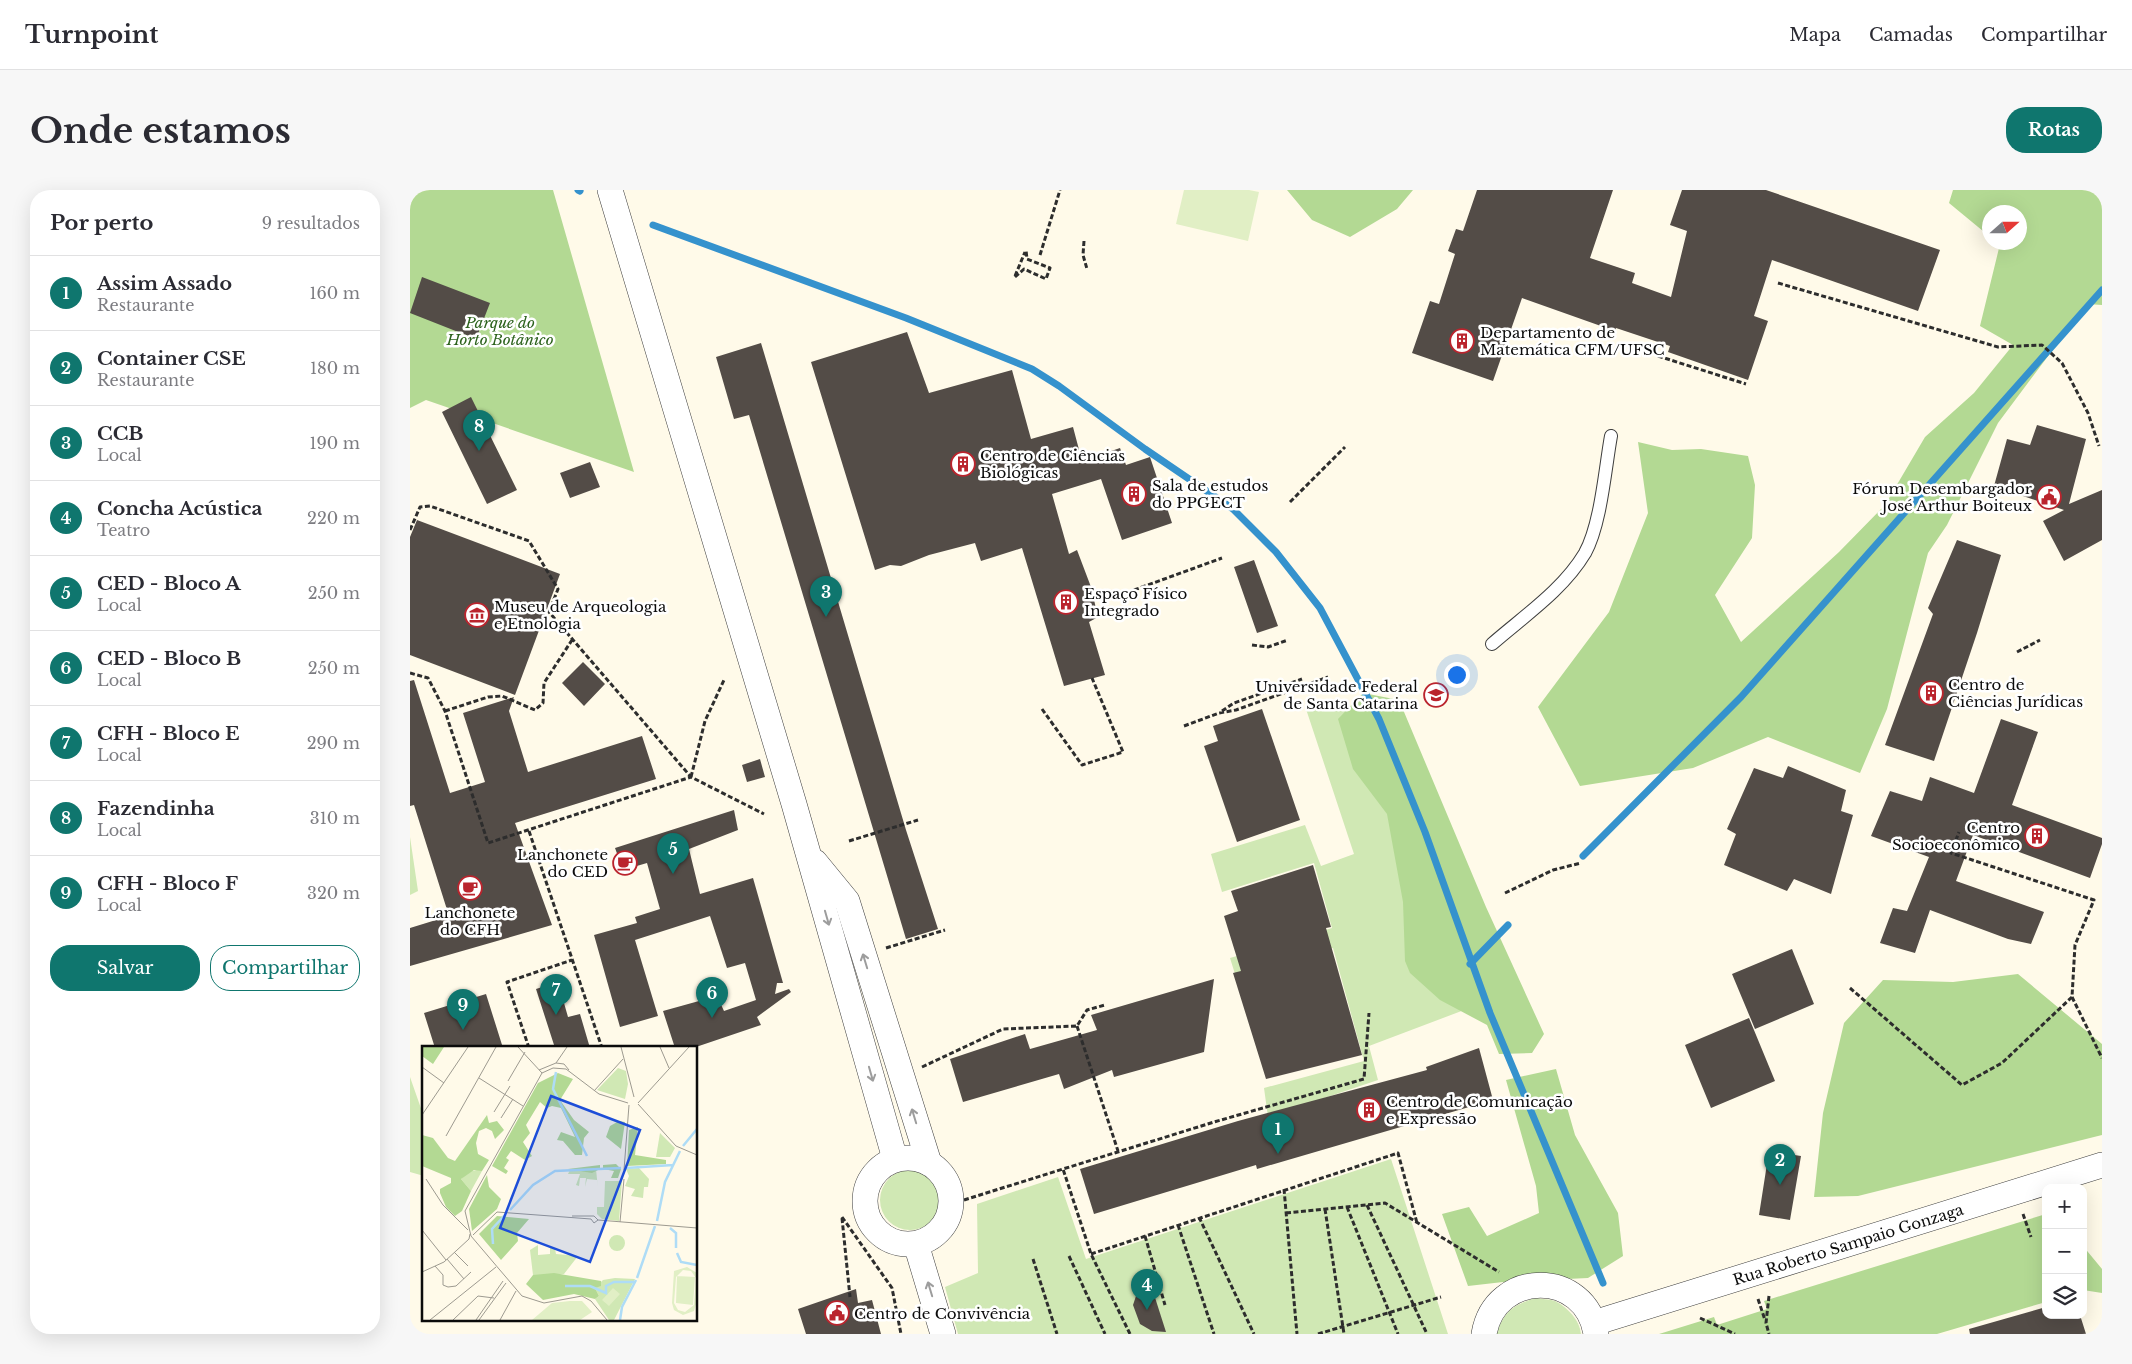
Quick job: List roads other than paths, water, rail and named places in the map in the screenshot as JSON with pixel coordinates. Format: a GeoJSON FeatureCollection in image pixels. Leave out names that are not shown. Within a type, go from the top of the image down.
{"type":"FeatureCollection","features":[{"type":"Feature","properties":{"kind":"street"},"geometry":{"type":"LineString","coordinates":[[610,190],[808,854],[895,1160]]}},
{"type":"Feature","properties":{"kind":"street"},"geometry":{"type":"LineString","coordinates":[[808,854],[847,901],[929,1163]]}},
{"type":"Feature","properties":{"kind":"street"},"geometry":{"type":"LineString","coordinates":[[912,1158],[929,1163],[944,1177],[950,1187],[952,1202],[949,1216],[942,1229],[930,1239],[916,1244],[890,1241],[879,1233],[871,1222],[866,1210],[865,1197],[868,1185],[874,1174],[884,1165],[895,1160],[912,1158]]}},
{"type":"Feature","properties":{"kind":"street","name":"Rua Roberto Sampaio Gonzaga"},"geometry":{"type":"LineString","coordinates":[[1595,1329],[2102,1165]]}},
{"type":"Feature","properties":{"kind":"street"},"geometry":{"type":"LineString","coordinates":[[916,1244],[943,1334]]}},
{"type":"Feature","properties":{"kind":"street"},"geometry":{"type":"LineString","coordinates":[[1484,1334],[1486,1323],[1494,1308],[1506,1295],[1522,1287],[1540,1284],[1558,1287],[1573,1295],[1586,1308],[1595,1329]]}},
{"type":"Feature","properties":{"kind":"lane"},"geometry":{"type":"LineString","coordinates":[[1492,644],[1566,579],[1585,551],[1596,521],[1612,436]]}},
{"type":"Feature","properties":{"kind":"waterway"},"geometry":{"type":"LineString","coordinates":[[653,225],[906,318],[1032,369],[1233,509],[1276,552],[1320,608],[1379,719],[1425,832],[1490,1013],[1603,1283]]}},
{"type":"Feature","properties":{"kind":"waterway"},"geometry":{"type":"LineString","coordinates":[[1583,856],[1741,697],[2102,290]]}},
{"type":"Feature","properties":{"kind":"waterway"},"geometry":{"type":"LineString","coordinates":[[1470,964],[1508,925]]}},
{"type":"Feature","properties":{"kind":"place","name":"Departamento de Matemática CFM/UFSC"},"geometry":{"type":"Point","coordinates":[1462,341]}},
{"type":"Feature","properties":{"kind":"place","name":"Fazendinha"},"geometry":{"type":"Point","coordinates":[479,451]}},
{"type":"Feature","properties":{"kind":"place","name":"Centro de Ciências Biológicas"},"geometry":{"type":"Point","coordinates":[963,464]}},
{"type":"Feature","properties":{"kind":"place","name":"Sala de estudos do PPGECT"},"geometry":{"type":"Point","coordinates":[1134,494]}},
{"type":"Feature","properties":{"kind":"place","name":"Fórum Desembargador José Arthur Boiteux"},"geometry":{"type":"Point","coordinates":[2049,497]}},
{"type":"Feature","properties":{"kind":"place","name":"Espaço Físico Integrado"},"geometry":{"type":"Point","coordinates":[1066,602]}},
{"type":"Feature","properties":{"kind":"place","name":"Museu de Arqueologia e Etnologia"},"geometry":{"type":"Point","coordinates":[477,615]}},
{"type":"Feature","properties":{"kind":"place","name":"CCB"},"geometry":{"type":"Point","coordinates":[826,617]}},
{"type":"Feature","properties":{"kind":"place","name":"Centro de Ciências Jurídicas"},"geometry":{"type":"Point","coordinates":[1931,693]}},
{"type":"Feature","properties":{"kind":"place","name":"Universidade Federal de Santa Catarina"},"geometry":{"type":"Point","coordinates":[1436,695]}},
{"type":"Feature","properties":{"kind":"place","name":"Centro Socioeconômico"},"geometry":{"type":"Point","coordinates":[2037,836]}},
{"type":"Feature","properties":{"kind":"place","name":"Lanchonete do CED"},"geometry":{"type":"Point","coordinates":[625,863]}},
{"type":"Feature","properties":{"kind":"place","name":"CED - Bloco A"},"geometry":{"type":"Point","coordinates":[673,874]}},
{"type":"Feature","properties":{"kind":"place","name":"Lanchonete do CFH"},"geometry":{"type":"Point","coordinates":[470,888]}},
{"type":"Feature","properties":{"kind":"place","name":"CFH - Bloco E"},"geometry":{"type":"Point","coordinates":[556,1015]}},
{"type":"Feature","properties":{"kind":"place","name":"CED - Bloco B"},"geometry":{"type":"Point","coordinates":[712,1018]}},
{"type":"Feature","properties":{"kind":"place","name":"CFH - Bloco F"},"geometry":{"type":"Point","coordinates":[463,1030]}},
{"type":"Feature","properties":{"kind":"place","name":"Centro de Comunicação e Expressão"},"geometry":{"type":"Point","coordinates":[1369,1110]}},
{"type":"Feature","properties":{"kind":"place","name":"Assim Assado"},"geometry":{"type":"Point","coordinates":[1278,1154]}},
{"type":"Feature","properties":{"kind":"place","name":"Container CSE"},"geometry":{"type":"Point","coordinates":[1780,1185]}},
{"type":"Feature","properties":{"kind":"place","name":"Concha Acústica"},"geometry":{"type":"Point","coordinates":[1147,1310]}},
{"type":"Feature","properties":{"kind":"place","name":"Centro de Convivência"},"geometry":{"type":"Point","coordinates":[837,1313]}},
{"type":"Feature","properties":{"kind":"park label","name":"Parque do Horto Botânico"},"geometry":{"type":"Point","coordinates":[500,330]}}]}
